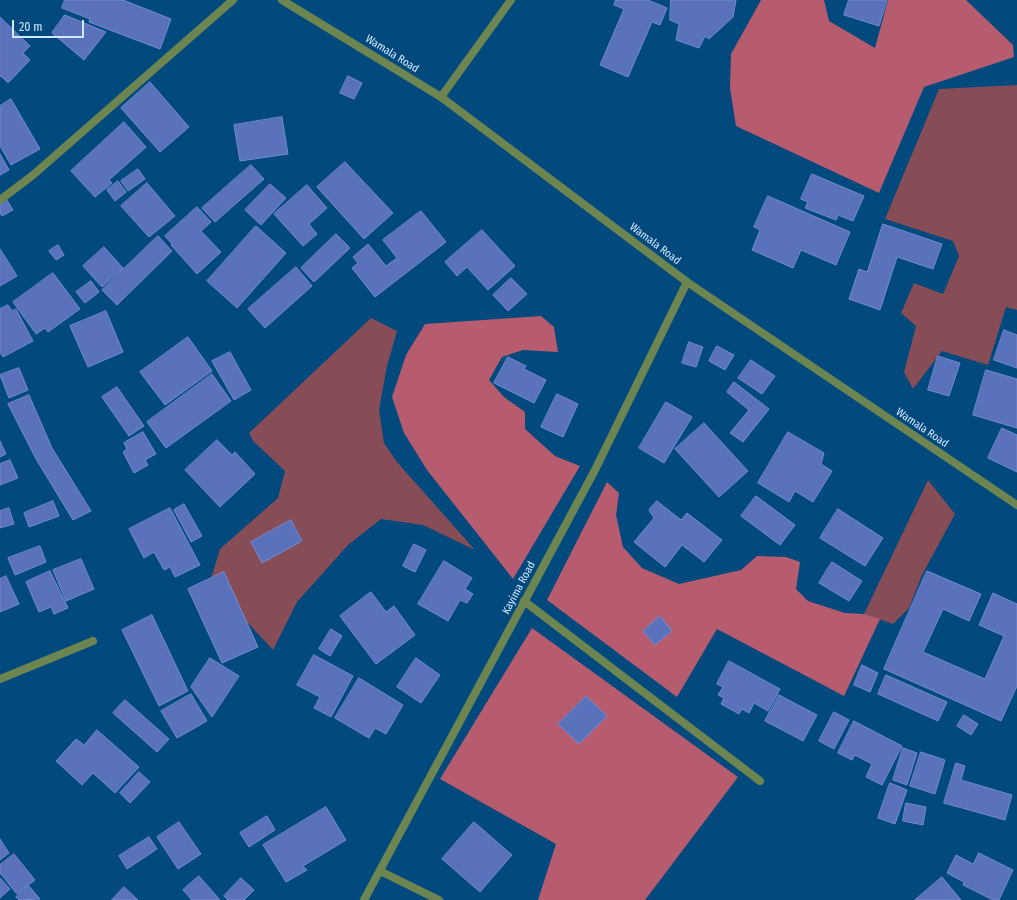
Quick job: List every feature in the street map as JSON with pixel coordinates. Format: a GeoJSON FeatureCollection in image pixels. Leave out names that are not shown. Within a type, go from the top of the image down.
{"type":"FeatureCollection","features":[{"type":"Feature","properties":{"kind":"street"},"geometry":{"type":"LineString","coordinates":[[0,200],[33,175],[232,0]]}},
{"type":"Feature","properties":{"kind":"street","name":"Wamala Road"},"geometry":{"type":"LineString","coordinates":[[282,0],[441,97],[688,282],[1017,505]]}},
{"type":"Feature","properties":{"kind":"street"},"geometry":{"type":"LineString","coordinates":[[441,97],[511,0]]}},
{"type":"Feature","properties":{"kind":"street","name":"Kayima Road"},"geometry":{"type":"LineString","coordinates":[[364,900],[595,470],[688,282]]}},
{"type":"Feature","properties":{"kind":"street"},"geometry":{"type":"LineString","coordinates":[[524,601],[760,781]]}},
{"type":"Feature","properties":{"kind":"street"},"geometry":{"type":"LineString","coordinates":[[0,679],[93,641]]}},
{"type":"Feature","properties":{"kind":"street"},"geometry":{"type":"LineString","coordinates":[[380,871],[438,900]]}},
{"type":"Feature","properties":{"kind":"shaded area"},"geometry":{"type":"Polygon","coordinates":[[[761,0],[824,0],[829,21],[875,48],[888,0],[966,0],[1013,45],[1014,57],[924,87],[879,193],[736,126],[730,88],[731,54],[761,0]]]}},
{"type":"Feature","properties":{"kind":"shaded area"},"geometry":{"type":"Polygon","coordinates":[[[1017,85],[1017,310],[1006,307],[988,365],[942,351],[913,389],[904,372],[916,326],[901,313],[914,283],[943,294],[959,256],[953,241],[885,219],[939,89],[1017,85]]]}},
{"type":"Feature","properties":{"kind":"shaded area"},"geometry":{"type":"Polygon","coordinates":[[[541,316],[554,327],[558,352],[523,350],[502,357],[489,380],[504,397],[525,412],[525,429],[555,456],[580,466],[513,579],[427,470],[404,433],[392,397],[406,355],[425,324],[541,316]]]}},
{"type":"Feature","properties":{"kind":"shaded area"},"geometry":{"type":"Polygon","coordinates":[[[371,318],[397,331],[387,366],[379,410],[384,443],[397,462],[475,550],[423,525],[381,519],[348,545],[297,602],[273,650],[210,582],[220,549],[278,498],[285,471],[253,441],[249,433],[371,318]]]}},
{"type":"Feature","properties":{"kind":"shaded area"},"geometry":{"type":"Polygon","coordinates":[[[928,480],[955,514],[922,575],[909,608],[893,624],[864,614],[928,480]]]}},
{"type":"Feature","properties":{"kind":"shaded area"},"geometry":{"type":"Polygon","coordinates":[[[607,482],[619,493],[616,515],[623,547],[642,568],[679,584],[741,570],[757,556],[786,557],[800,562],[796,589],[808,601],[845,613],[864,614],[880,619],[844,696],[717,629],[677,697],[547,600],[607,482]]]}},
{"type":"Feature","properties":{"kind":"shaded area"},"geometry":{"type":"Polygon","coordinates":[[[532,628],[738,777],[645,900],[538,900],[556,844],[440,779],[532,628]]]}},
{"type":"Feature","properties":{"kind":"building"},"geometry":{"type":"Polygon","coordinates":[[[65,0],[123,0],[171,19],[160,49],[89,22],[90,19],[62,8],[65,0]]]}},
{"type":"Feature","properties":{"kind":"building"},"geometry":{"type":"Polygon","coordinates":[[[616,0],[648,0],[667,8],[660,25],[652,22],[628,77],[600,65],[624,9],[614,5],[616,0]]]}},
{"type":"Feature","properties":{"kind":"building"},"geometry":{"type":"Polygon","coordinates":[[[671,0],[736,0],[733,17],[709,39],[705,36],[699,48],[676,40],[679,24],[670,20],[671,0]]]}},
{"type":"Feature","properties":{"kind":"building"},"geometry":{"type":"Polygon","coordinates":[[[849,0],[887,0],[879,26],[844,15],[849,0]]]}},
{"type":"Feature","properties":{"kind":"building"},"geometry":{"type":"Polygon","coordinates":[[[65,15],[106,32],[84,60],[52,33],[65,15]]]}},
{"type":"Feature","properties":{"kind":"building"},"geometry":{"type":"Polygon","coordinates":[[[0,17],[30,46],[23,53],[30,60],[8,83],[1,76],[0,77],[0,17]]]}},
{"type":"Feature","properties":{"kind":"building"},"geometry":{"type":"Polygon","coordinates":[[[348,76],[362,83],[354,99],[340,93],[348,76]]]}},
{"type":"Feature","properties":{"kind":"building"},"geometry":{"type":"Polygon","coordinates":[[[150,82],[189,127],[160,152],[121,108],[150,82]]]}},
{"type":"Feature","properties":{"kind":"building"},"geometry":{"type":"Polygon","coordinates":[[[11,99],[40,149],[11,165],[0,146],[0,106],[11,99]]]}},
{"type":"Feature","properties":{"kind":"building"},"geometry":{"type":"Polygon","coordinates":[[[282,117],[288,154],[240,161],[234,125],[282,117]]]}},
{"type":"Feature","properties":{"kind":"building"},"geometry":{"type":"Polygon","coordinates":[[[124,122],[146,147],[109,180],[112,183],[95,197],[71,171],[124,122]]]}},
{"type":"Feature","properties":{"kind":"building"},"geometry":{"type":"Polygon","coordinates":[[[0,154],[9,170],[0,175],[0,154]]]}},
{"type":"Feature","properties":{"kind":"building"},"geometry":{"type":"Polygon","coordinates":[[[345,162],[393,213],[364,239],[317,187],[345,162]]]}},
{"type":"Feature","properties":{"kind":"building"},"geometry":{"type":"Polygon","coordinates":[[[251,165],[264,179],[215,222],[202,208],[251,165]]]}},
{"type":"Feature","properties":{"kind":"building"},"geometry":{"type":"Polygon","coordinates":[[[138,169],[145,179],[128,191],[121,181],[138,169]]]}},
{"type":"Feature","properties":{"kind":"building"},"geometry":{"type":"Polygon","coordinates":[[[812,174],[864,196],[853,221],[838,215],[836,220],[805,208],[808,202],[801,199],[812,174]]]}},
{"type":"Feature","properties":{"kind":"building"},"geometry":{"type":"Polygon","coordinates":[[[118,181],[126,192],[115,201],[107,190],[118,181]]]}},
{"type":"Feature","properties":{"kind":"building"},"geometry":{"type":"Polygon","coordinates":[[[147,183],[175,216],[149,237],[121,206],[147,183]]]}},
{"type":"Feature","properties":{"kind":"building"},"geometry":{"type":"Polygon","coordinates":[[[270,184],[286,198],[261,225],[245,210],[270,184]]]}},
{"type":"Feature","properties":{"kind":"building"},"geometry":{"type":"Polygon","coordinates":[[[307,185],[327,208],[309,224],[317,234],[303,246],[274,214],[307,185]]]}},
{"type":"Feature","properties":{"kind":"building"},"geometry":{"type":"Polygon","coordinates":[[[768,196],[850,232],[836,265],[801,250],[793,268],[752,250],[760,230],[754,227],[768,196]]]}},
{"type":"Feature","properties":{"kind":"building"},"geometry":{"type":"Polygon","coordinates":[[[5,197],[13,210],[2,216],[0,213],[0,200],[5,197]]]}},
{"type":"Feature","properties":{"kind":"building"},"geometry":{"type":"Polygon","coordinates":[[[197,207],[211,222],[201,231],[221,252],[197,274],[171,245],[172,244],[165,236],[197,207]]]}},
{"type":"Feature","properties":{"kind":"building"},"geometry":{"type":"Polygon","coordinates":[[[421,211],[446,242],[375,297],[352,268],[358,263],[353,257],[368,244],[386,266],[397,258],[383,240],[421,211]]]}},
{"type":"Feature","properties":{"kind":"building"},"geometry":{"type":"Polygon","coordinates":[[[883,224],[942,244],[933,269],[897,257],[880,310],[849,299],[859,269],[867,272],[883,224]]]}},
{"type":"Feature","properties":{"kind":"building"},"geometry":{"type":"Polygon","coordinates":[[[256,226],[286,253],[237,308],[207,281],[256,226]]]}},
{"type":"Feature","properties":{"kind":"building"},"geometry":{"type":"Polygon","coordinates":[[[482,230],[515,266],[488,290],[467,267],[457,276],[445,262],[482,230]]]}},
{"type":"Feature","properties":{"kind":"building"},"geometry":{"type":"Polygon","coordinates":[[[336,234],[350,248],[314,282],[301,268],[336,234]]]}},
{"type":"Feature","properties":{"kind":"building"},"geometry":{"type":"Polygon","coordinates":[[[158,236],[172,251],[117,305],[102,290],[158,236]]]}},
{"type":"Feature","properties":{"kind":"building"},"geometry":{"type":"Polygon","coordinates":[[[58,245],[64,255],[56,260],[49,251],[58,245]]]}},
{"type":"Feature","properties":{"kind":"building"},"geometry":{"type":"Polygon","coordinates":[[[104,247],[123,268],[102,287],[83,266],[104,247]]]}},
{"type":"Feature","properties":{"kind":"building"},"geometry":{"type":"Polygon","coordinates":[[[0,249],[17,276],[0,286],[0,249]]]}},
{"type":"Feature","properties":{"kind":"building"},"geometry":{"type":"Polygon","coordinates":[[[296,267],[312,286],[265,328],[248,309],[296,267]]]}},
{"type":"Feature","properties":{"kind":"building"},"geometry":{"type":"Polygon","coordinates":[[[53,273],[80,309],[48,332],[45,328],[36,334],[13,302],[53,273]]]}},
{"type":"Feature","properties":{"kind":"building"},"geometry":{"type":"Polygon","coordinates":[[[511,278],[527,294],[508,311],[493,295],[511,278]]]}},
{"type":"Feature","properties":{"kind":"building"},"geometry":{"type":"Polygon","coordinates":[[[91,281],[99,292],[85,303],[76,292],[91,281]]]}},
{"type":"Feature","properties":{"kind":"building"},"geometry":{"type":"Polygon","coordinates":[[[8,305],[12,311],[16,309],[33,341],[3,357],[0,352],[0,309],[8,305]]]}},
{"type":"Feature","properties":{"kind":"building"},"geometry":{"type":"Polygon","coordinates":[[[106,311],[123,352],[88,367],[70,326],[106,311]]]}},
{"type":"Feature","properties":{"kind":"building"},"geometry":{"type":"Polygon","coordinates":[[[1004,330],[1017,335],[1017,368],[994,360],[1004,330]]]}},
{"type":"Feature","properties":{"kind":"building"},"geometry":{"type":"Polygon","coordinates":[[[188,337],[212,371],[165,405],[140,372],[188,337]]]}},
{"type":"Feature","properties":{"kind":"building"},"geometry":{"type":"Polygon","coordinates":[[[689,342],[703,347],[696,367],[682,363],[689,342]]]}},
{"type":"Feature","properties":{"kind":"building"},"geometry":{"type":"Polygon","coordinates":[[[717,346],[734,355],[725,370],[709,361],[717,346]]]}},
{"type":"Feature","properties":{"kind":"building"},"geometry":{"type":"Polygon","coordinates":[[[230,352],[251,390],[234,400],[212,361],[230,352]]]}},
{"type":"Feature","properties":{"kind":"building"},"geometry":{"type":"Polygon","coordinates":[[[938,356],[960,363],[949,396],[928,390],[938,356]]]}},
{"type":"Feature","properties":{"kind":"building"},"geometry":{"type":"Polygon","coordinates":[[[508,357],[526,366],[524,369],[546,380],[534,403],[494,383],[508,357]]]}},
{"type":"Feature","properties":{"kind":"building"},"geometry":{"type":"Polygon","coordinates":[[[751,360],[775,376],[762,394],[738,378],[751,360]]]}},
{"type":"Feature","properties":{"kind":"building"},"geometry":{"type":"Polygon","coordinates":[[[19,368],[28,390],[9,398],[0,375],[19,368]]]}},
{"type":"Feature","properties":{"kind":"building"},"geometry":{"type":"Polygon","coordinates":[[[986,370],[1017,379],[1017,428],[973,415],[986,370]]]}},
{"type":"Feature","properties":{"kind":"building"},"geometry":{"type":"Polygon","coordinates":[[[212,374],[231,401],[166,448],[147,422],[212,374]]]}},
{"type":"Feature","properties":{"kind":"building"},"geometry":{"type":"Polygon","coordinates":[[[734,382],[769,409],[743,442],[730,433],[749,410],[727,392],[734,382]]]}},
{"type":"Feature","properties":{"kind":"building"},"geometry":{"type":"Polygon","coordinates":[[[117,387],[144,426],[129,436],[102,397],[117,387]]]}},
{"type":"Feature","properties":{"kind":"building"},"geometry":{"type":"Polygon","coordinates":[[[557,394],[578,404],[563,437],[541,427],[557,394]]]}},
{"type":"Feature","properties":{"kind":"building"},"geometry":{"type":"Polygon","coordinates":[[[29,395],[52,448],[91,511],[73,520],[36,459],[8,404],[29,395]]]}},
{"type":"Feature","properties":{"kind":"building"},"geometry":{"type":"Polygon","coordinates":[[[666,402],[692,417],[664,463],[639,448],[666,402]]]}},
{"type":"Feature","properties":{"kind":"building"},"geometry":{"type":"Polygon","coordinates":[[[704,423],[748,471],[719,497],[675,449],[704,423]]]}},
{"type":"Feature","properties":{"kind":"building"},"geometry":{"type":"Polygon","coordinates":[[[1002,428],[1017,435],[1017,472],[988,458],[1002,428]]]}},
{"type":"Feature","properties":{"kind":"building"},"geometry":{"type":"Polygon","coordinates":[[[143,432],[156,454],[145,460],[148,465],[134,473],[123,452],[127,449],[124,443],[143,432]]]}},
{"type":"Feature","properties":{"kind":"building"},"geometry":{"type":"Polygon","coordinates":[[[788,432],[824,453],[821,464],[832,471],[813,502],[795,491],[789,502],[758,483],[788,432]]]}},
{"type":"Feature","properties":{"kind":"building"},"geometry":{"type":"Polygon","coordinates":[[[217,440],[232,455],[235,452],[255,474],[220,507],[185,470],[217,440]]]}},
{"type":"Feature","properties":{"kind":"building"},"geometry":{"type":"Polygon","coordinates":[[[0,441],[6,454],[0,457],[0,441]]]}},
{"type":"Feature","properties":{"kind":"building"},"geometry":{"type":"Polygon","coordinates":[[[10,460],[18,478],[0,485],[0,464],[10,460]]]}},
{"type":"Feature","properties":{"kind":"building"},"geometry":{"type":"Polygon","coordinates":[[[756,496],[795,525],[780,545],[741,516],[756,496]]]}},
{"type":"Feature","properties":{"kind":"building"},"geometry":{"type":"Polygon","coordinates":[[[53,501],[59,516],[29,527],[24,513],[53,501]]]}},
{"type":"Feature","properties":{"kind":"building"},"geometry":{"type":"Polygon","coordinates":[[[657,501],[681,520],[687,513],[722,540],[704,562],[682,545],[665,567],[634,542],[654,518],[649,510],[657,501]]]}},
{"type":"Feature","properties":{"kind":"building"},"geometry":{"type":"Polygon","coordinates":[[[184,504],[202,536],[191,542],[174,510],[184,504]]]}},
{"type":"Feature","properties":{"kind":"building"},"geometry":{"type":"Polygon","coordinates":[[[9,508],[14,524],[0,528],[0,511],[9,508]]]}},
{"type":"Feature","properties":{"kind":"building"},"geometry":{"type":"Polygon","coordinates":[[[170,508],[200,565],[175,577],[170,567],[164,570],[154,552],[144,558],[129,529],[170,508]]]}},
{"type":"Feature","properties":{"kind":"building"},"geometry":{"type":"Polygon","coordinates":[[[838,509],[883,538],[865,566],[820,538],[838,509]]]}},
{"type":"Feature","properties":{"kind":"building"},"geometry":{"type":"Polygon","coordinates":[[[291,520],[302,541],[262,563],[251,542],[291,520]]]}},
{"type":"Feature","properties":{"kind":"building"},"geometry":{"type":"Polygon","coordinates":[[[414,544],[426,550],[415,572],[403,566],[414,544]]]}},
{"type":"Feature","properties":{"kind":"building"},"geometry":{"type":"Polygon","coordinates":[[[40,546],[46,562],[15,575],[8,558],[40,546]]]}},
{"type":"Feature","properties":{"kind":"building"},"geometry":{"type":"Polygon","coordinates":[[[81,559],[94,589],[66,601],[53,570],[81,559]]]}},
{"type":"Feature","properties":{"kind":"building"},"geometry":{"type":"Polygon","coordinates":[[[444,561],[472,578],[465,589],[473,594],[467,603],[460,600],[448,621],[418,604],[444,561]]]}},
{"type":"Feature","properties":{"kind":"building"},"geometry":{"type":"Polygon","coordinates":[[[832,562],[862,581],[849,601],[819,583],[832,562]]]}},
{"type":"Feature","properties":{"kind":"building"},"geometry":{"type":"Polygon","coordinates":[[[50,571],[68,608],[54,614],[51,607],[39,612],[26,582],[50,571]]]}},
{"type":"Feature","properties":{"kind":"building"},"geometry":{"type":"Polygon","coordinates":[[[927,571],[981,594],[969,621],[943,609],[923,652],[985,679],[1004,636],[979,625],[993,593],[1017,604],[1017,686],[1001,721],[884,669],[927,571]]]}},
{"type":"Feature","properties":{"kind":"building"},"geometry":{"type":"Polygon","coordinates":[[[224,572],[258,647],[222,663],[188,589],[224,572]]]}},
{"type":"Feature","properties":{"kind":"building"},"geometry":{"type":"Polygon","coordinates":[[[6,576],[19,604],[0,612],[0,579],[6,576]]]}},
{"type":"Feature","properties":{"kind":"building"},"geometry":{"type":"Polygon","coordinates":[[[371,592],[386,612],[394,606],[415,635],[376,664],[340,616],[371,592]]]}},
{"type":"Feature","properties":{"kind":"building"},"geometry":{"type":"Polygon","coordinates":[[[152,615],[188,691],[159,706],[122,630],[152,615]]]}},
{"type":"Feature","properties":{"kind":"building"},"geometry":{"type":"Polygon","coordinates":[[[660,616],[672,631],[655,645],[643,631],[660,616]]]}},
{"type":"Feature","properties":{"kind":"building"},"geometry":{"type":"Polygon","coordinates":[[[331,629],[342,636],[330,656],[319,649],[331,629]]]}},
{"type":"Feature","properties":{"kind":"building"},"geometry":{"type":"Polygon","coordinates":[[[314,655],[353,676],[331,717],[314,708],[320,697],[297,685],[314,655]]]}},
{"type":"Feature","properties":{"kind":"building"},"geometry":{"type":"Polygon","coordinates":[[[210,658],[239,676],[212,717],[191,687],[210,658]]]}},
{"type":"Feature","properties":{"kind":"building"},"geometry":{"type":"Polygon","coordinates":[[[416,658],[440,675],[421,703],[397,687],[416,658]]]}},
{"type":"Feature","properties":{"kind":"building"},"geometry":{"type":"Polygon","coordinates":[[[729,661],[780,689],[768,711],[754,703],[749,713],[742,709],[739,714],[721,704],[724,698],[718,695],[723,687],[717,684],[729,661]]]}},
{"type":"Feature","properties":{"kind":"building"},"geometry":{"type":"Polygon","coordinates":[[[862,665],[878,673],[870,692],[854,685],[862,665]]]}},
{"type":"Feature","properties":{"kind":"building"},"geometry":{"type":"Polygon","coordinates":[[[886,675],[947,702],[938,721],[878,694],[886,675]]]}},
{"type":"Feature","properties":{"kind":"building"},"geometry":{"type":"Polygon","coordinates":[[[359,678],[403,705],[386,734],[375,728],[369,738],[335,718],[359,678]]]}},
{"type":"Feature","properties":{"kind":"building"},"geometry":{"type":"Polygon","coordinates":[[[191,694],[207,721],[177,738],[161,711],[191,694]]]}},
{"type":"Feature","properties":{"kind":"building"},"geometry":{"type":"Polygon","coordinates":[[[779,695],[817,715],[803,741],[765,721],[779,695]]]}},
{"type":"Feature","properties":{"kind":"building"},"geometry":{"type":"Polygon","coordinates":[[[586,696],[607,716],[579,744],[558,724],[586,696]]]}},
{"type":"Feature","properties":{"kind":"building"},"geometry":{"type":"Polygon","coordinates":[[[125,700],[169,739],[157,752],[113,713],[125,700]]]}},
{"type":"Feature","properties":{"kind":"building"},"geometry":{"type":"Polygon","coordinates":[[[834,712],[849,720],[834,749],[819,741],[834,712]]]}},
{"type":"Feature","properties":{"kind":"building"},"geometry":{"type":"Polygon","coordinates":[[[964,715],[978,724],[971,735],[957,726],[964,715]]]}},
{"type":"Feature","properties":{"kind":"building"},"geometry":{"type":"Polygon","coordinates":[[[854,721],[902,746],[882,785],[866,777],[872,764],[855,755],[852,760],[838,753],[854,721]]]}},
{"type":"Feature","properties":{"kind":"building"},"geometry":{"type":"Polygon","coordinates":[[[97,730],[139,767],[115,793],[93,773],[82,785],[56,761],[76,739],[84,745],[97,730]]]}},
{"type":"Feature","properties":{"kind":"building"},"geometry":{"type":"Polygon","coordinates":[[[903,748],[917,753],[907,785],[893,780],[903,748]]]}},
{"type":"Feature","properties":{"kind":"building"},"geometry":{"type":"Polygon","coordinates":[[[921,752],[945,760],[935,794],[910,786],[921,752]]]}},
{"type":"Feature","properties":{"kind":"building"},"geometry":{"type":"Polygon","coordinates":[[[956,763],[965,766],[961,780],[1012,795],[1005,820],[944,803],[956,763]]]}},
{"type":"Feature","properties":{"kind":"building"},"geometry":{"type":"Polygon","coordinates":[[[139,772],[150,782],[130,803],[120,793],[139,772]]]}},
{"type":"Feature","properties":{"kind":"building"},"geometry":{"type":"Polygon","coordinates":[[[890,783],[907,790],[895,824],[878,818],[890,783]]]}},
{"type":"Feature","properties":{"kind":"building"},"geometry":{"type":"Polygon","coordinates":[[[906,803],[926,807],[923,825],[903,821],[906,803]]]}},
{"type":"Feature","properties":{"kind":"building"},"geometry":{"type":"Polygon","coordinates":[[[326,807],[346,840],[303,866],[307,870],[286,882],[263,845],[326,807]]]}},
{"type":"Feature","properties":{"kind":"building"},"geometry":{"type":"Polygon","coordinates":[[[267,816],[275,830],[249,847],[240,833],[267,816]]]}},
{"type":"Feature","properties":{"kind":"building"},"geometry":{"type":"Polygon","coordinates":[[[179,822],[201,854],[178,869],[157,837],[179,822]]]}},
{"type":"Feature","properties":{"kind":"building"},"geometry":{"type":"Polygon","coordinates":[[[474,822],[512,855],[480,892],[442,859],[474,822]]]}},
{"type":"Feature","properties":{"kind":"building"},"geometry":{"type":"Polygon","coordinates":[[[149,837],[157,849],[127,869],[119,856],[149,837]]]}},
{"type":"Feature","properties":{"kind":"building"},"geometry":{"type":"Polygon","coordinates":[[[0,839],[9,853],[0,860],[0,839]]]}},
{"type":"Feature","properties":{"kind":"building"},"geometry":{"type":"Polygon","coordinates":[[[979,853],[1013,870],[999,900],[993,900],[963,885],[964,882],[947,873],[956,855],[973,864],[979,853]]]}},
{"type":"Feature","properties":{"kind":"building"},"geometry":{"type":"Polygon","coordinates":[[[14,854],[35,880],[17,894],[0,873],[0,865],[14,854]]]}},
{"type":"Feature","properties":{"kind":"building"},"geometry":{"type":"Polygon","coordinates":[[[199,876],[220,900],[192,900],[183,890],[199,876]]]}},
{"type":"Feature","properties":{"kind":"building"},"geometry":{"type":"Polygon","coordinates":[[[942,877],[961,900],[915,900],[942,877]]]}},
{"type":"Feature","properties":{"kind":"building"},"geometry":{"type":"Polygon","coordinates":[[[0,878],[10,889],[0,898],[0,878]]]}},
{"type":"Feature","properties":{"kind":"building"},"geometry":{"type":"Polygon","coordinates":[[[241,878],[254,890],[244,900],[228,900],[224,896],[241,878]]]}},
{"type":"Feature","properties":{"kind":"building"},"geometry":{"type":"Polygon","coordinates":[[[29,886],[40,899],[19,900],[16,897],[29,886]]]}},
{"type":"Feature","properties":{"kind":"building"},"geometry":{"type":"Polygon","coordinates":[[[124,887],[138,900],[112,900],[124,887]]]}}]}
